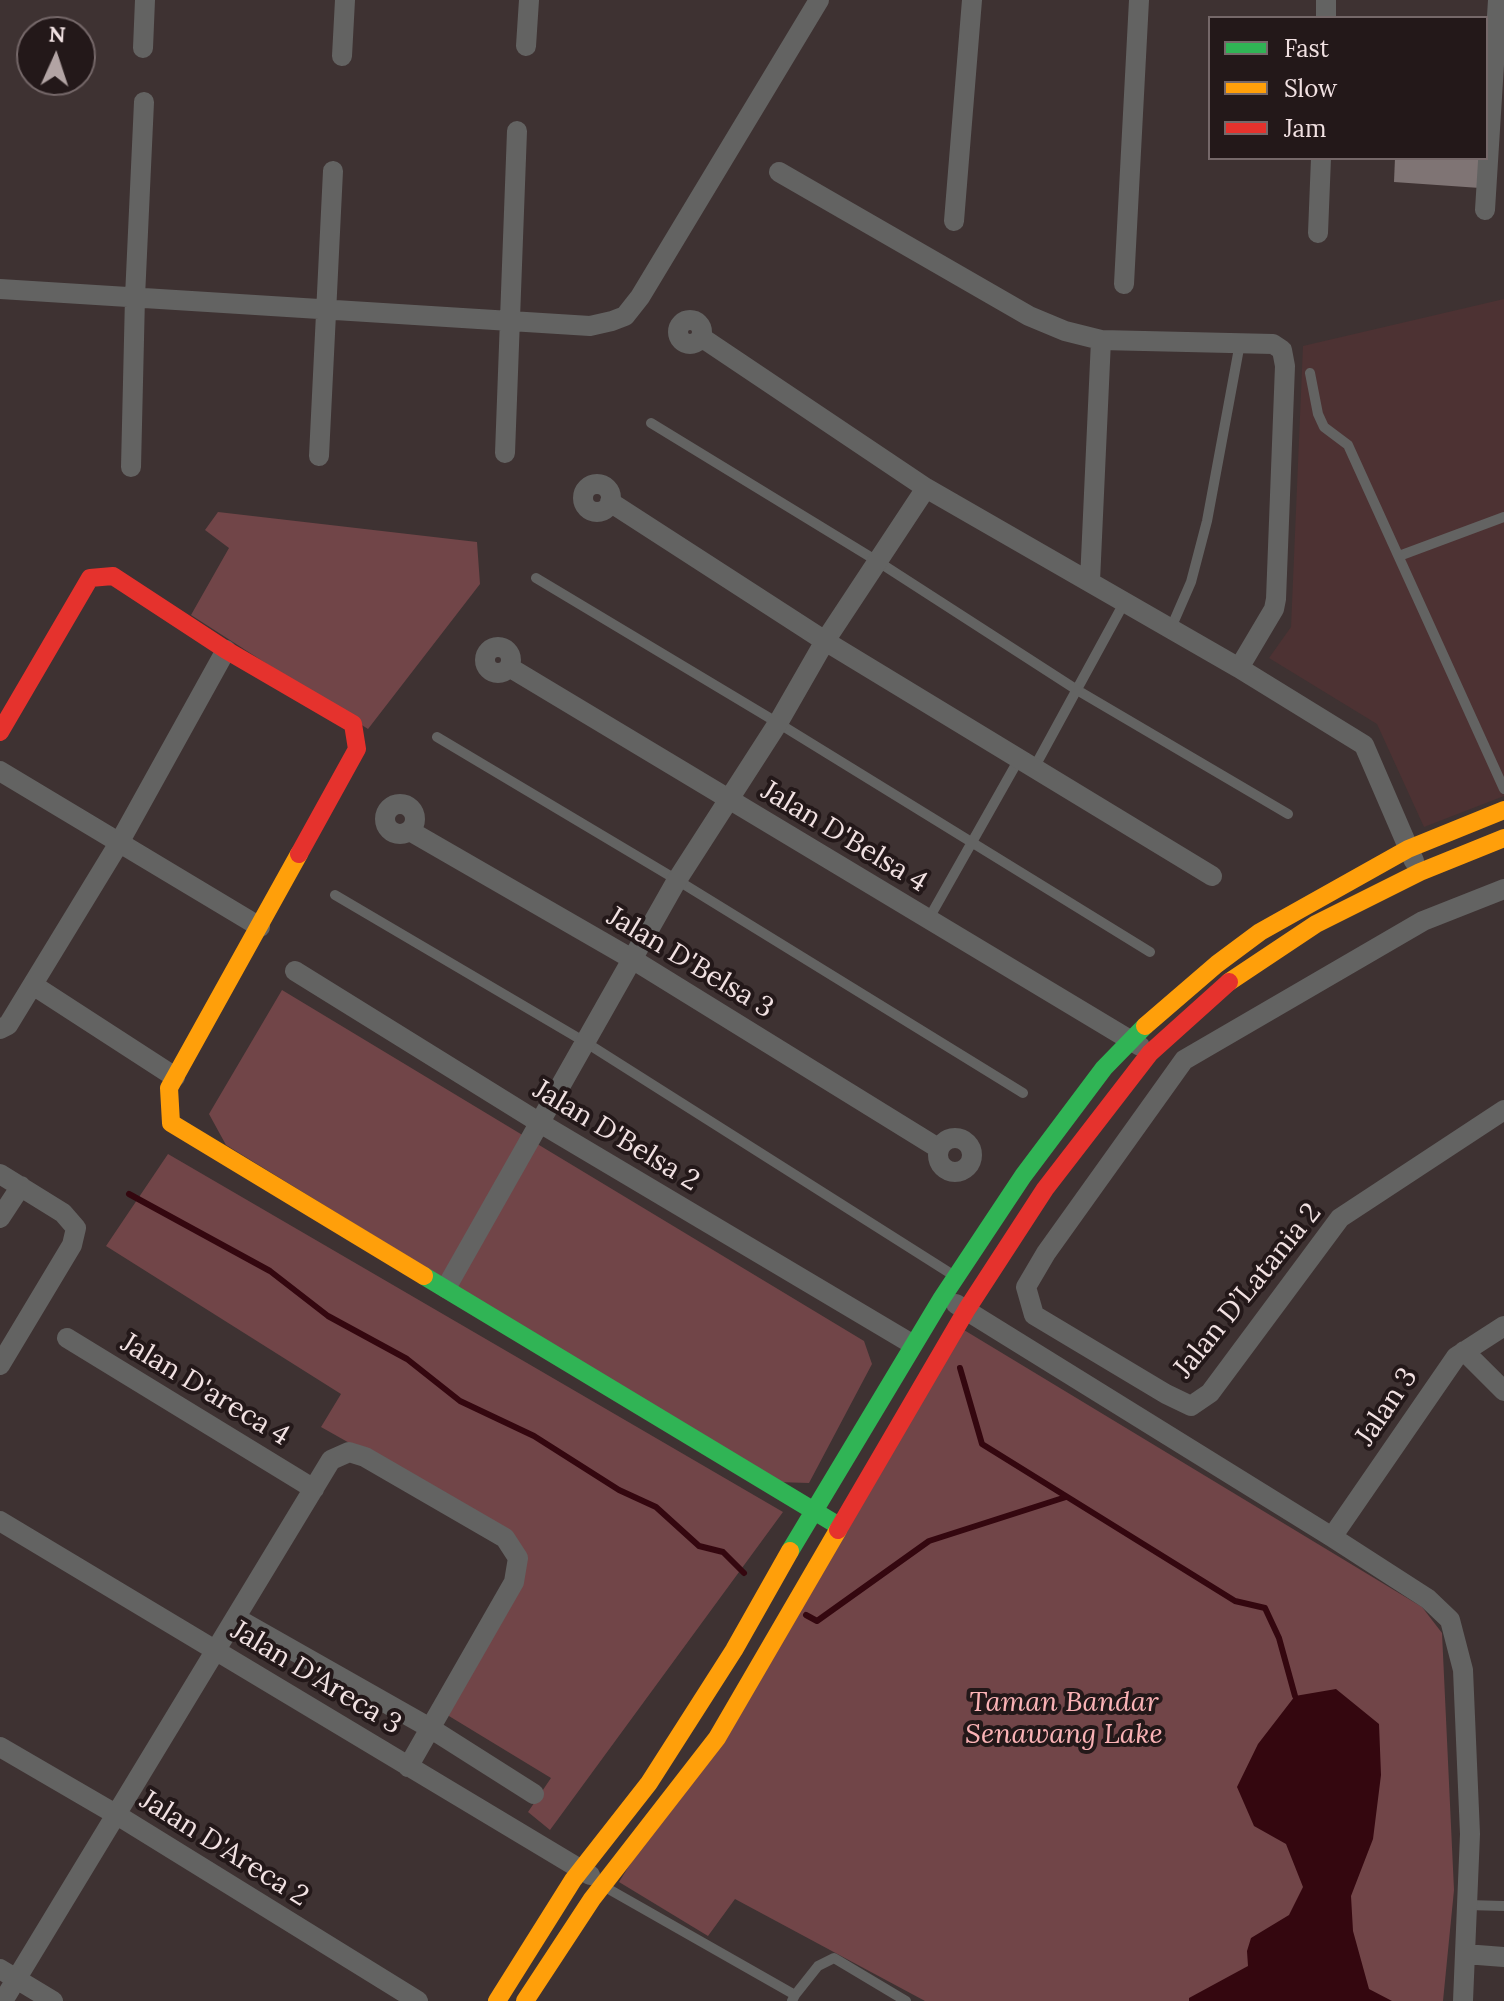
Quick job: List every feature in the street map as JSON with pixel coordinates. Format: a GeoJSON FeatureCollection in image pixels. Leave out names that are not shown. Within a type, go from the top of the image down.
{"type":"FeatureCollection","features":[{"type":"Feature","properties":{"kind":"street"},"geometry":{"type":"LineString","coordinates":[[143,48],[145,0]]}},
{"type":"Feature","properties":{"kind":"street"},"geometry":{"type":"LineString","coordinates":[[342,56],[345,0]]}},
{"type":"Feature","properties":{"kind":"street"},"geometry":{"type":"LineString","coordinates":[[526,46],[529,0]]}},
{"type":"Feature","properties":{"kind":"street"},"geometry":{"type":"LineString","coordinates":[[0,289],[590,326],[625,316],[640,297],[819,0]]}},
{"type":"Feature","properties":{"kind":"street"},"geometry":{"type":"LineString","coordinates":[[954,221],[972,0]]}},
{"type":"Feature","properties":{"kind":"street"},"geometry":{"type":"LineString","coordinates":[[1124,284],[1139,0]]}},
{"type":"Feature","properties":{"kind":"street"},"geometry":{"type":"LineString","coordinates":[[1485,210],[1498,0]]}},
{"type":"Feature","properties":{"kind":"street"},"geometry":{"type":"LineString","coordinates":[[131,467],[144,102]]}},
{"type":"Feature","properties":{"kind":"street"},"geometry":{"type":"LineString","coordinates":[[505,453],[517,131]]}},
{"type":"Feature","properties":{"kind":"street"},"geometry":{"type":"LineString","coordinates":[[1318,233],[1321,160]]}},
{"type":"Feature","properties":{"kind":"street"},"geometry":{"type":"LineString","coordinates":[[319,456],[333,171]]}},
{"type":"Feature","properties":{"kind":"street"},"geometry":{"type":"LineString","coordinates":[[779,172],[1029,316],[1065,331],[1101,340],[1273,344],[1282,350],[1285,366],[1276,599],[1274,609],[1239,668]]}},
{"type":"Feature","properties":{"kind":"street"},"geometry":{"type":"LineString","coordinates":[[701,337],[926,488],[1171,628],[1364,745],[1420,872]]}},
{"type":"Feature","properties":{"kind":"street"},"geometry":{"type":"LineString","coordinates":[[1090,581],[1101,340]]}},
{"type":"Feature","properties":{"kind":"street"},"geometry":{"type":"LineString","coordinates":[[446,1288],[677,880],[778,723],[825,641],[926,488]]}},
{"type":"Feature","properties":{"kind":"street"},"geometry":{"type":"LineString","coordinates":[[610,502],[825,641],[1212,876]]}},
{"type":"Feature","properties":{"kind":"street"},"geometry":{"type":"LineString","coordinates":[[0,732],[90,578],[113,576],[226,650],[353,724],[357,749],[169,1088],[171,1123],[839,1526]]}},
{"type":"Feature","properties":{"kind":"street"},"geometry":{"type":"LineString","coordinates":[[0,1029],[8,1025],[119,843],[226,650]]}},
{"type":"Feature","properties":{"kind":"street","name":"Jalan D'Belsa 4"},"geometry":{"type":"LineString","coordinates":[[509,667],[928,920],[1131,1038],[1150,1053]]}},
{"type":"Feature","properties":{"kind":"street"},"geometry":{"type":"LineString","coordinates":[[0,771],[260,927]]}},
{"type":"Feature","properties":{"kind":"street"},"geometry":{"type":"LineString","coordinates":[[497,2001],[581,1868],[649,1783],[734,1650],[912,1344],[1023,1176],[1104,1068],[1131,1038],[1217,964],[1260,932],[1408,849],[1504,810]]}},
{"type":"Feature","properties":{"kind":"street","name":"Jalan D'Belsa 3"},"geometry":{"type":"LineString","coordinates":[[410,831],[632,959],[938,1148]]}},
{"type":"Feature","properties":{"kind":"street"},"geometry":{"type":"LineString","coordinates":[[525,2001],[602,1885],[717,1738],[967,1309],[1045,1189],[1150,1053],[1230,981],[1316,924],[1420,872],[1504,838]]}},
{"type":"Feature","properties":{"kind":"street","name":"Jalan D’Latania 2"},"geometry":{"type":"LineString","coordinates":[[1504,889],[1423,921],[1184,1060],[1046,1253],[1026,1287],[1034,1315],[1191,1406],[1210,1393],[1340,1218],[1504,1110]]}},
{"type":"Feature","properties":{"kind":"street","name":"Jalan D'Belsa 2"},"geometry":{"type":"LineString","coordinates":[[295,971],[540,1123],[912,1344]]}},
{"type":"Feature","properties":{"kind":"street"},"geometry":{"type":"LineString","coordinates":[[33,985],[175,1077]]}},
{"type":"Feature","properties":{"kind":"street"},"geometry":{"type":"LineString","coordinates":[[0,1174],[63,1213],[76,1228],[72,1245],[0,1365]]}},
{"type":"Feature","properties":{"kind":"street"},"geometry":{"type":"LineString","coordinates":[[0,1218],[21,1186]]}},
{"type":"Feature","properties":{"kind":"street"},"geometry":{"type":"LineString","coordinates":[[942,1298],[967,1309],[1332,1537],[1428,1599],[1450,1620],[1463,1670],[1470,1834],[1463,2001]]}},
{"type":"Feature","properties":{"kind":"street","name":"Jalan 3"},"geometry":{"type":"LineString","coordinates":[[1332,1537],[1456,1357],[1504,1326]]}},
{"type":"Feature","properties":{"kind":"street","name":"Jalan D'areca 4"},"geometry":{"type":"LineString","coordinates":[[67,1338],[314,1489]]}},
{"type":"Feature","properties":{"kind":"street"},"geometry":{"type":"LineString","coordinates":[[1464,1351],[1504,1391]]}},
{"type":"Feature","properties":{"kind":"street"},"geometry":{"type":"LineString","coordinates":[[3,2001],[8,1974],[117,1815],[331,1460],[349,1452],[365,1457],[505,1538],[518,1558],[514,1582],[408,1767]]}},
{"type":"Feature","properties":{"kind":"street","name":"Jalan D'Areca 3"},"geometry":{"type":"LineString","coordinates":[[0,1521],[581,1868],[602,1885]]}},
{"type":"Feature","properties":{"kind":"street"},"geometry":{"type":"LineString","coordinates":[[236,1618],[430,1728],[534,1794]]}},
{"type":"Feature","properties":{"kind":"street","name":"Jalan D'Areca 2"},"geometry":{"type":"LineString","coordinates":[[0,1747],[117,1815],[418,2001]]}},
{"type":"Feature","properties":{"kind":"street"},"geometry":{"type":"LineString","coordinates":[[1465,1954],[1504,1957]]}},
{"type":"Feature","properties":{"kind":"street"},"geometry":{"type":"LineString","coordinates":[[8,1974],[53,2001]]}},
{"type":"Feature","properties":{"kind":"lane"},"geometry":{"type":"LineString","coordinates":[[1171,628],[1191,582],[1207,521],[1240,343]]}},
{"type":"Feature","properties":{"kind":"lane"},"geometry":{"type":"LineString","coordinates":[[1310,373],[1318,414],[1324,427],[1348,445],[1504,789]]}},
{"type":"Feature","properties":{"kind":"lane"},"geometry":{"type":"LineString","coordinates":[[651,423],[877,561],[1077,690],[1288,814]]}},
{"type":"Feature","properties":{"kind":"lane"},"geometry":{"type":"LineString","coordinates":[[1399,556],[1504,517]]}},
{"type":"Feature","properties":{"kind":"lane"},"geometry":{"type":"LineString","coordinates":[[536,578],[1150,952]]}},
{"type":"Feature","properties":{"kind":"lane"},"geometry":{"type":"LineString","coordinates":[[928,920],[972,844],[1077,690],[1124,603]]}},
{"type":"Feature","properties":{"kind":"lane"},"geometry":{"type":"LineString","coordinates":[[437,737],[1023,1093]]}},
{"type":"Feature","properties":{"kind":"lane"},"geometry":{"type":"LineString","coordinates":[[335,895],[585,1042],[957,1277]]}},
{"type":"Feature","properties":{"kind":"lane"},"geometry":{"type":"LineString","coordinates":[[602,1885],[794,1998],[818,1966],[834,1958],[906,2001]]}},
{"type":"Feature","properties":{"kind":"lane"},"geometry":{"type":"LineString","coordinates":[[1467,1905],[1504,1906]]}},
{"type":"Feature","properties":{"kind":"shaded area"},"geometry":{"type":"Polygon","coordinates":[[[1504,299],[1504,796],[1424,827],[1377,724],[1269,658],[1291,627],[1303,346],[1504,299]]]}},
{"type":"Feature","properties":{"kind":"shaded area"},"geometry":{"type":"Polygon","coordinates":[[[1336,1689],[1379,1724],[1381,1775],[1373,1839],[1351,1896],[1353,1931],[1369,1989],[1392,2001],[1189,2001],[1189,1998],[1248,1966],[1247,1951],[1251,1938],[1289,1915],[1303,1887],[1286,1844],[1254,1826],[1237,1787],[1258,1744],[1295,1696],[1336,1689]]]}},
{"type":"Feature","properties":{"kind":"green space"},"geometry":{"type":"Polygon","coordinates":[[[218,512],[477,542],[480,584],[368,729],[191,615],[229,548],[205,530],[218,512]]]}},
{"type":"Feature","properties":{"kind":"green space"},"geometry":{"type":"Polygon","coordinates":[[[282,990],[864,1341],[872,1364],[809,1483],[776,1482],[226,1145],[209,1114],[282,990]]]}},
{"type":"Feature","properties":{"kind":"green space"},"geometry":{"type":"Polygon","coordinates":[[[168,1154],[783,1512],[550,1830],[528,1812],[551,1778],[444,1713],[525,1572],[495,1525],[321,1427],[341,1394],[106,1246],[168,1154]]]}},
{"type":"Feature","properties":{"kind":"green space","name":"Taman Bandar Senawang Lake"},"geometry":{"type":"Polygon","coordinates":[[[964,1330],[1422,1607],[1442,1633],[1454,1890],[1443,2001],[925,2001],[735,1899],[708,1936],[619,1882],[964,1330]]]}},
{"type":"Feature","properties":{"kind":"building"},"geometry":{"type":"Polygon","coordinates":[[[1395,160],[1481,160],[1480,188],[1394,182],[1395,160]]]}},
{"type":"Feature","properties":{"kind":"waterway"},"geometry":{"type":"LineString","coordinates":[[129,1194],[270,1271],[328,1316],[407,1359],[460,1401],[534,1436],[619,1490],[656,1507],[699,1546],[723,1552],[744,1573]]}},
{"type":"Feature","properties":{"kind":"waterway"},"geometry":{"type":"LineString","coordinates":[[960,1368],[982,1444],[1235,1601],[1265,1608],[1279,1638],[1295,1696]]}},
{"type":"Feature","properties":{"kind":"waterway"},"geometry":{"type":"LineString","coordinates":[[806,1615],[817,1621],[929,1541],[1066,1497]]}},
{"type":"Feature","properties":{"kind":"traffic: fast"},"geometry":{"type":"LineString","coordinates":[[790,1551],[942,1298],[1023,1176],[1104,1068],[1145,1026]]}},
{"type":"Feature","properties":{"kind":"traffic: fast"},"geometry":{"type":"LineString","coordinates":[[424,1276],[839,1526]]}},
{"type":"Feature","properties":{"kind":"traffic: slow"},"geometry":{"type":"LineString","coordinates":[[1145,1026],[1217,964],[1260,932],[1408,849],[1504,810]]}},
{"type":"Feature","properties":{"kind":"traffic: slow"},"geometry":{"type":"LineString","coordinates":[[1229,982],[1316,924],[1420,872],[1504,838]]}},
{"type":"Feature","properties":{"kind":"traffic: slow"},"geometry":{"type":"LineString","coordinates":[[299,854],[169,1088],[171,1123],[424,1276]]}},
{"type":"Feature","properties":{"kind":"traffic: slow"},"geometry":{"type":"LineString","coordinates":[[525,2001],[592,1899],[717,1738],[838,1530]]}},
{"type":"Feature","properties":{"kind":"traffic: slow"},"geometry":{"type":"LineString","coordinates":[[497,2001],[573,1880],[649,1783],[734,1650],[790,1551]]}},
{"type":"Feature","properties":{"kind":"traffic: jam"},"geometry":{"type":"LineString","coordinates":[[0,732],[90,578],[113,576],[226,650],[353,724],[357,749],[299,854]]}},
{"type":"Feature","properties":{"kind":"traffic: jam"},"geometry":{"type":"LineString","coordinates":[[838,1530],[967,1309],[1045,1189],[1150,1053],[1229,982]]}}]}
